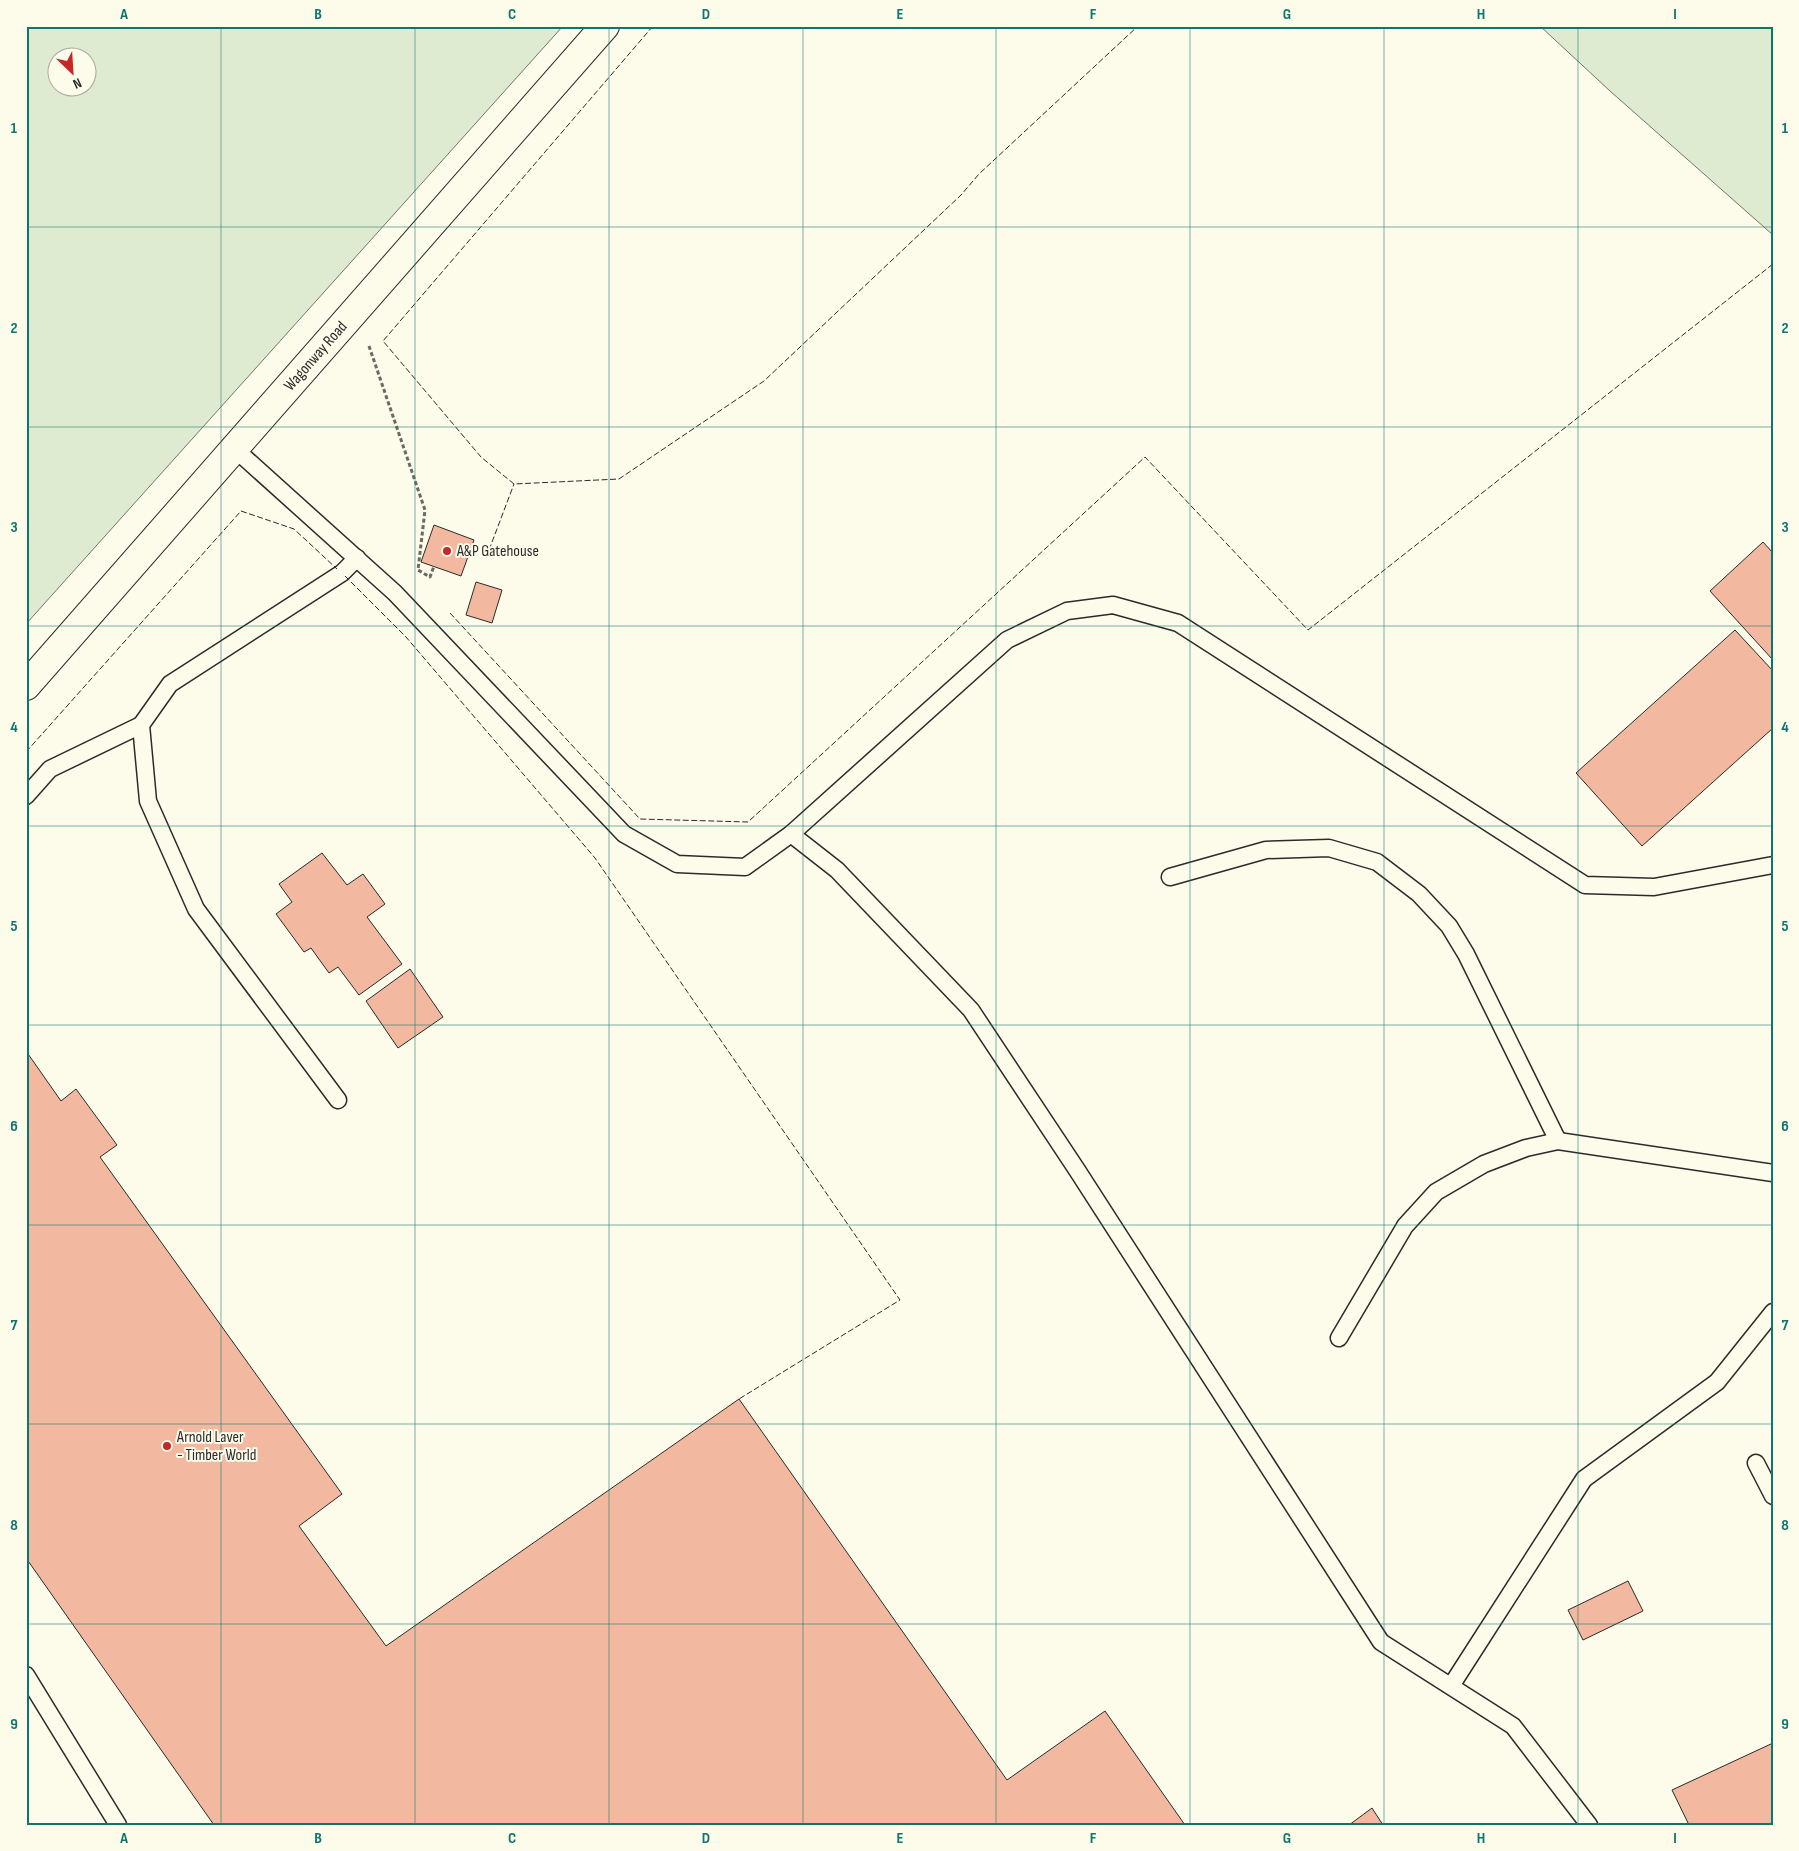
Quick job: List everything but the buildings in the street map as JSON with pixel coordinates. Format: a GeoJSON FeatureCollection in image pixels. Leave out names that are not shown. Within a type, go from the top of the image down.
{"type":"FeatureCollection","features":[{"type":"Feature","properties":{"kind":"main road","name":"Wagonway Road"},"geometry":{"type":"LineString","coordinates":[[26,686],[605,26]]}},
{"type":"Feature","properties":{"kind":"lane"},"geometry":{"type":"LineString","coordinates":[[235,450],[395,592],[624,834],[677,864],[745,867],[791,834],[1007,640],[1067,611],[1113,605],[1178,623],[1585,885],[1654,887],[1773,864]]}},
{"type":"Feature","properties":{"kind":"lane"},"geometry":{"type":"LineString","coordinates":[[26,796],[50,769],[141,725],[170,684],[342,573],[357,558]]}},
{"type":"Feature","properties":{"kind":"lane"},"geometry":{"type":"LineString","coordinates":[[141,725],[148,801],[196,909],[338,1100]]}},
{"type":"Feature","properties":{"kind":"lane"},"geometry":{"type":"LineString","coordinates":[[791,834],[837,870],[971,1010],[1083,1179],[1381,1642],[1513,1726],[1589,1825]]}},
{"type":"Feature","properties":{"kind":"lane"},"geometry":{"type":"LineString","coordinates":[[1170,877],[1266,850],[1329,848],[1377,862],[1419,894],[1449,926],[1466,954],[1558,1141]]}},
{"type":"Feature","properties":{"kind":"lane"},"geometry":{"type":"LineString","coordinates":[[1340,1338],[1405,1226],[1436,1192],[1484,1164],[1526,1148],[1558,1141],[1773,1173]]}},
{"type":"Feature","properties":{"kind":"lane"},"geometry":{"type":"LineString","coordinates":[[1452,1686],[1584,1479],[1717,1382],[1773,1312]]}},
{"type":"Feature","properties":{"kind":"lane"},"geometry":{"type":"LineString","coordinates":[[1756,1463],[1773,1496]]}},
{"type":"Feature","properties":{"kind":"lane"},"geometry":{"type":"LineString","coordinates":[[26,1675],[118,1825]]}},
{"type":"Feature","properties":{"kind":"path"},"geometry":{"type":"LineString","coordinates":[[354,314],[369,345],[425,510],[418,570],[430,577],[434,566]]}},
{"type":"Feature","properties":{"kind":"green space"},"geometry":{"type":"Polygon","coordinates":[[[26,26],[563,26],[26,624],[26,26]]]}},
{"type":"Feature","properties":{"kind":"green space"},"geometry":{"type":"Polygon","coordinates":[[[1540,26],[1773,26],[1773,235],[1610,91],[1540,26]]]}},
{"type":"Feature","properties":{"kind":"fence"},"geometry":{"type":"LineString","coordinates":[[653,26],[383,341],[481,457],[514,484],[619,479],[764,381],[961,195],[979,174],[1138,26]]}},
{"type":"Feature","properties":{"kind":"fence"},"geometry":{"type":"LineString","coordinates":[[450,613],[640,819],[748,822],[1145,457],[1308,630],[1773,264]]}},
{"type":"Feature","properties":{"kind":"fence"},"geometry":{"type":"LineString","coordinates":[[486,558],[514,484]]}},
{"type":"Feature","properties":{"kind":"fence"},"geometry":{"type":"LineString","coordinates":[[26,752],[241,511],[294,529],[337,569]]}},
{"type":"Feature","properties":{"kind":"fence"},"geometry":{"type":"LineString","coordinates":[[345,576],[406,637],[595,858],[900,1300],[739,1399]]}},
{"type":"Feature","properties":{"kind":"place","name":"A&P Gatehouse"},"geometry":{"type":"Point","coordinates":[447,551]}},
{"type":"Feature","properties":{"kind":"place","name":"Arnold Laver - Timber World"},"geometry":{"type":"Point","coordinates":[167,1446]}}]}
